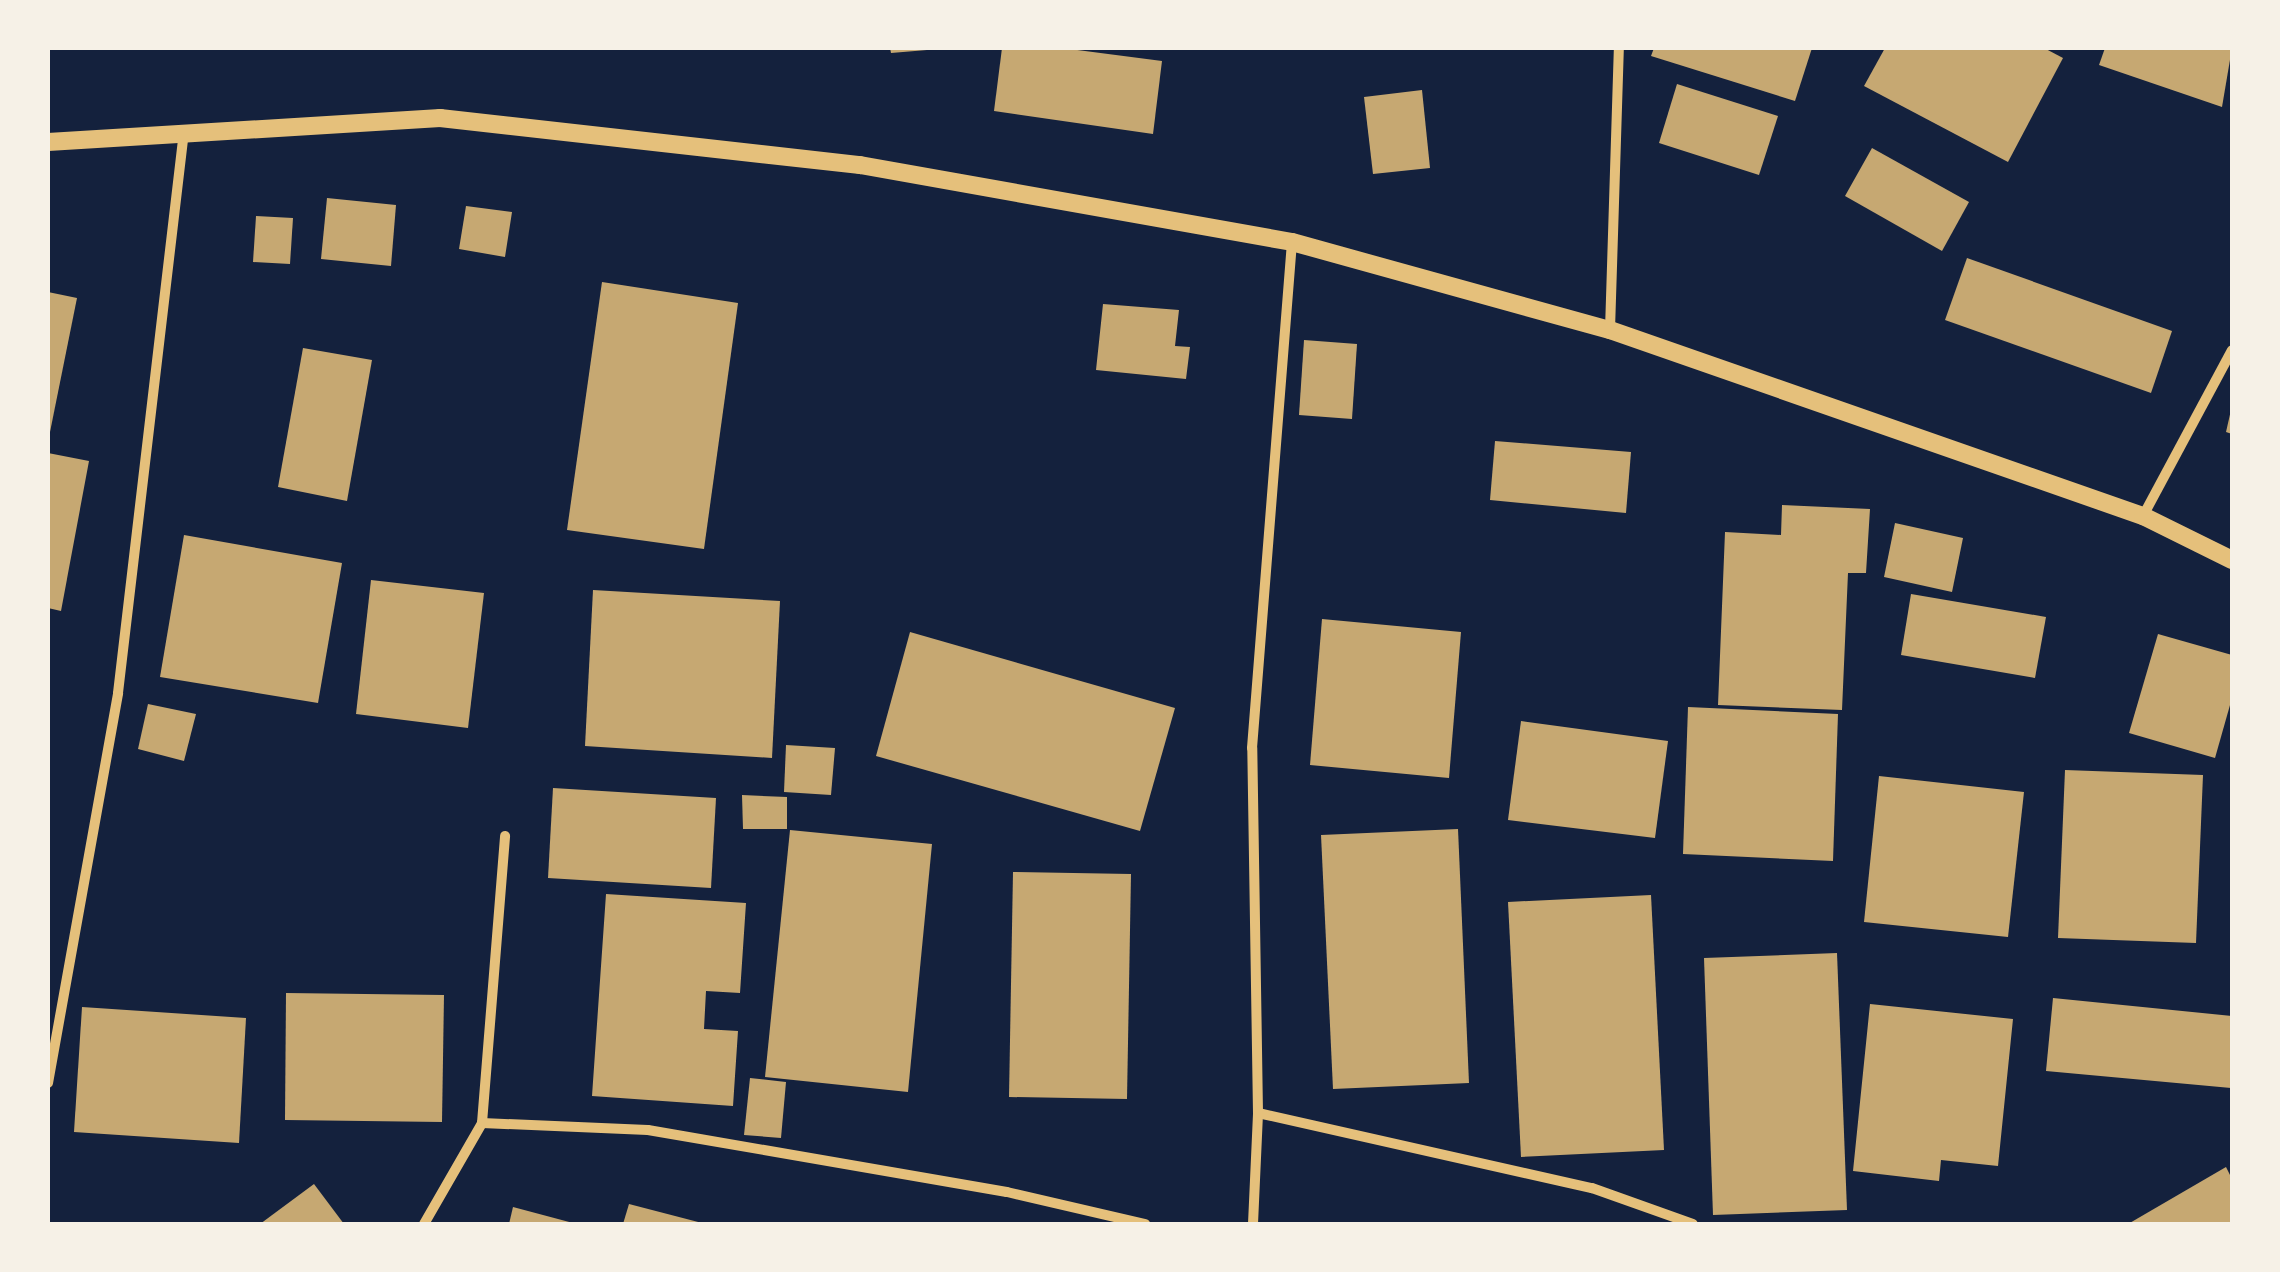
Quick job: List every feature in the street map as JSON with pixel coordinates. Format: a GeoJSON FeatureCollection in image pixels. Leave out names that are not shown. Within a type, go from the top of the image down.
{"type":"FeatureCollection","features":[{"type":"Feature","properties":{"kind":"street"},"geometry":{"type":"LineString","coordinates":[[1610,330],[1619,48]]}},
{"type":"Feature","properties":{"kind":"street"},"geometry":{"type":"LineString","coordinates":[[48,142],[184,130],[440,118],[860,164],[1292,242],[1610,330],[2143,516],[2232,560]]}},
{"type":"Feature","properties":{"kind":"street"},"geometry":{"type":"LineString","coordinates":[[48,1083],[118,693],[184,130]]}},
{"type":"Feature","properties":{"kind":"street"},"geometry":{"type":"LineString","coordinates":[[1253,1224],[1258,1114],[1252,748],[1292,242]]}},
{"type":"Feature","properties":{"kind":"street"},"geometry":{"type":"LineString","coordinates":[[2143,516],[2232,350]]}},
{"type":"Feature","properties":{"kind":"street"},"geometry":{"type":"LineString","coordinates":[[424,1224],[482,1122],[505,836]]}},
{"type":"Feature","properties":{"kind":"street"},"geometry":{"type":"LineString","coordinates":[[1258,1114],[1592,1188],[1694,1224]]}},
{"type":"Feature","properties":{"kind":"street"},"geometry":{"type":"LineString","coordinates":[[482,1122],[648,1130],[1007,1192],[1145,1224]]}},
{"type":"Feature","properties":{"kind":"building"},"geometry":{"type":"Polygon","coordinates":[[[890,48],[927,48],[927,50],[891,53],[890,48]]]}},
{"type":"Feature","properties":{"kind":"building"},"geometry":{"type":"Polygon","coordinates":[[[1002,48],[1062,48],[1162,61],[1153,134],[994,111],[1002,48]]]}},
{"type":"Feature","properties":{"kind":"building"},"geometry":{"type":"Polygon","coordinates":[[[1654,48],[1812,48],[1795,101],[1651,56],[1654,48]]]}},
{"type":"Feature","properties":{"kind":"building"},"geometry":{"type":"Polygon","coordinates":[[[1885,48],[2044,48],[2063,58],[2008,162],[1864,86],[1885,48]]]}},
{"type":"Feature","properties":{"kind":"building"},"geometry":{"type":"Polygon","coordinates":[[[2105,48],[2232,48],[2222,107],[2099,65],[2105,48]]]}},
{"type":"Feature","properties":{"kind":"building"},"geometry":{"type":"Polygon","coordinates":[[[1677,84],[1778,116],[1759,175],[1659,143],[1677,84]]]}},
{"type":"Feature","properties":{"kind":"building"},"geometry":{"type":"Polygon","coordinates":[[[1422,90],[1430,168],[1373,174],[1364,97],[1422,90]]]}},
{"type":"Feature","properties":{"kind":"building"},"geometry":{"type":"Polygon","coordinates":[[[1872,148],[1969,202],[1942,251],[1845,196],[1872,148]]]}},
{"type":"Feature","properties":{"kind":"building"},"geometry":{"type":"Polygon","coordinates":[[[327,198],[396,205],[391,266],[321,259],[327,198]]]}},
{"type":"Feature","properties":{"kind":"building"},"geometry":{"type":"Polygon","coordinates":[[[466,206],[512,212],[505,257],[459,249],[466,206]]]}},
{"type":"Feature","properties":{"kind":"building"},"geometry":{"type":"Polygon","coordinates":[[[256,216],[293,218],[290,264],[253,262],[256,216]]]}},
{"type":"Feature","properties":{"kind":"building"},"geometry":{"type":"Polygon","coordinates":[[[1967,258],[2172,331],[2151,393],[1945,320],[1967,258]]]}},
{"type":"Feature","properties":{"kind":"building"},"geometry":{"type":"Polygon","coordinates":[[[602,282],[738,303],[704,549],[567,530],[602,282]]]}},
{"type":"Feature","properties":{"kind":"building"},"geometry":{"type":"Polygon","coordinates":[[[48,292],[77,298],[49,437],[48,437],[48,292]]]}},
{"type":"Feature","properties":{"kind":"building"},"geometry":{"type":"Polygon","coordinates":[[[1103,304],[1179,310],[1175,346],[1190,347],[1186,379],[1096,370],[1103,304]]]}},
{"type":"Feature","properties":{"kind":"building"},"geometry":{"type":"Polygon","coordinates":[[[1304,340],[1357,344],[1352,419],[1299,415],[1304,340]]]}},
{"type":"Feature","properties":{"kind":"building"},"geometry":{"type":"Polygon","coordinates":[[[303,348],[372,360],[347,501],[278,487],[303,348]]]}},
{"type":"Feature","properties":{"kind":"building"},"geometry":{"type":"Polygon","coordinates":[[[2232,410],[2232,434],[2226,432],[2232,410]]]}},
{"type":"Feature","properties":{"kind":"building"},"geometry":{"type":"Polygon","coordinates":[[[1495,441],[1631,452],[1626,513],[1490,500],[1495,441]]]}},
{"type":"Feature","properties":{"kind":"building"},"geometry":{"type":"Polygon","coordinates":[[[48,453],[89,461],[61,611],[48,608],[48,453]]]}},
{"type":"Feature","properties":{"kind":"building"},"geometry":{"type":"Polygon","coordinates":[[[1782,505],[1870,509],[1866,573],[1848,573],[1842,710],[1718,705],[1725,532],[1781,535],[1782,505]]]}},
{"type":"Feature","properties":{"kind":"building"},"geometry":{"type":"Polygon","coordinates":[[[1895,523],[1963,538],[1952,592],[1884,577],[1895,523]]]}},
{"type":"Feature","properties":{"kind":"building"},"geometry":{"type":"Polygon","coordinates":[[[184,535],[342,563],[318,703],[160,677],[184,535]]]}},
{"type":"Feature","properties":{"kind":"building"},"geometry":{"type":"Polygon","coordinates":[[[371,580],[484,593],[468,728],[356,714],[371,580]]]}},
{"type":"Feature","properties":{"kind":"building"},"geometry":{"type":"Polygon","coordinates":[[[593,590],[780,601],[772,758],[585,746],[593,590]]]}},
{"type":"Feature","properties":{"kind":"building"},"geometry":{"type":"Polygon","coordinates":[[[1911,594],[2046,617],[2035,678],[1901,655],[1911,594]]]}},
{"type":"Feature","properties":{"kind":"building"},"geometry":{"type":"Polygon","coordinates":[[[1322,619],[1461,632],[1449,778],[1310,765],[1322,619]]]}},
{"type":"Feature","properties":{"kind":"building"},"geometry":{"type":"Polygon","coordinates":[[[910,632],[1175,708],[1140,831],[876,756],[910,632]]]}},
{"type":"Feature","properties":{"kind":"building"},"geometry":{"type":"Polygon","coordinates":[[[2158,634],[2232,655],[2232,698],[2215,758],[2129,733],[2158,634]]]}},
{"type":"Feature","properties":{"kind":"building"},"geometry":{"type":"Polygon","coordinates":[[[148,704],[196,714],[184,761],[138,749],[148,704]]]}},
{"type":"Feature","properties":{"kind":"building"},"geometry":{"type":"Polygon","coordinates":[[[1688,707],[1838,714],[1833,861],[1683,854],[1688,707]]]}},
{"type":"Feature","properties":{"kind":"building"},"geometry":{"type":"Polygon","coordinates":[[[1521,721],[1668,741],[1655,838],[1508,820],[1521,721]]]}},
{"type":"Feature","properties":{"kind":"building"},"geometry":{"type":"Polygon","coordinates":[[[786,745],[835,748],[831,795],[784,792],[786,745]]]}},
{"type":"Feature","properties":{"kind":"building"},"geometry":{"type":"Polygon","coordinates":[[[2065,770],[2203,775],[2196,943],[2058,938],[2065,770]]]}},
{"type":"Feature","properties":{"kind":"building"},"geometry":{"type":"Polygon","coordinates":[[[1879,776],[2024,792],[2008,937],[1864,922],[1879,776]]]}},
{"type":"Feature","properties":{"kind":"building"},"geometry":{"type":"Polygon","coordinates":[[[553,788],[716,798],[711,888],[548,878],[553,788]]]}},
{"type":"Feature","properties":{"kind":"building"},"geometry":{"type":"Polygon","coordinates":[[[742,795],[787,797],[787,829],[743,829],[742,795]]]}},
{"type":"Feature","properties":{"kind":"building"},"geometry":{"type":"Polygon","coordinates":[[[1458,829],[1469,1083],[1333,1089],[1321,835],[1458,829]]]}},
{"type":"Feature","properties":{"kind":"building"},"geometry":{"type":"Polygon","coordinates":[[[790,830],[932,844],[908,1092],[765,1077],[790,830]]]}},
{"type":"Feature","properties":{"kind":"building"},"geometry":{"type":"Polygon","coordinates":[[[1013,872],[1131,874],[1127,1099],[1009,1097],[1013,872]]]}},
{"type":"Feature","properties":{"kind":"building"},"geometry":{"type":"Polygon","coordinates":[[[606,894],[746,903],[740,993],[706,991],[704,1029],[738,1031],[733,1106],[592,1096],[606,894]]]}},
{"type":"Feature","properties":{"kind":"building"},"geometry":{"type":"Polygon","coordinates":[[[1651,895],[1664,1150],[1521,1157],[1508,902],[1651,895]]]}},
{"type":"Feature","properties":{"kind":"building"},"geometry":{"type":"Polygon","coordinates":[[[1837,953],[1847,1210],[1713,1215],[1704,958],[1837,953]]]}},
{"type":"Feature","properties":{"kind":"building"},"geometry":{"type":"Polygon","coordinates":[[[286,993],[444,995],[442,1122],[285,1120],[286,993]]]}},
{"type":"Feature","properties":{"kind":"building"},"geometry":{"type":"Polygon","coordinates":[[[2053,998],[2232,1016],[2231,1088],[2046,1071],[2053,998]]]}},
{"type":"Feature","properties":{"kind":"building"},"geometry":{"type":"Polygon","coordinates":[[[1870,1004],[2013,1019],[1998,1166],[1941,1160],[1939,1181],[1853,1171],[1870,1004]]]}},
{"type":"Feature","properties":{"kind":"building"},"geometry":{"type":"Polygon","coordinates":[[[82,1007],[246,1018],[239,1143],[74,1132],[82,1007]]]}},
{"type":"Feature","properties":{"kind":"building"},"geometry":{"type":"Polygon","coordinates":[[[750,1078],[786,1082],[781,1138],[744,1135],[750,1078]]]}},
{"type":"Feature","properties":{"kind":"building"},"geometry":{"type":"Polygon","coordinates":[[[2226,1167],[2232,1179],[2232,1224],[2128,1224],[2226,1167]]]}},
{"type":"Feature","properties":{"kind":"building"},"geometry":{"type":"Polygon","coordinates":[[[314,1184],[344,1224],[260,1224],[314,1184]]]}},
{"type":"Feature","properties":{"kind":"building"},"geometry":{"type":"Polygon","coordinates":[[[629,1204],[702,1223],[702,1224],[623,1224],[629,1204]]]}},
{"type":"Feature","properties":{"kind":"building"},"geometry":{"type":"Polygon","coordinates":[[[513,1207],[573,1223],[573,1224],[509,1224],[513,1207]]]}}]}
